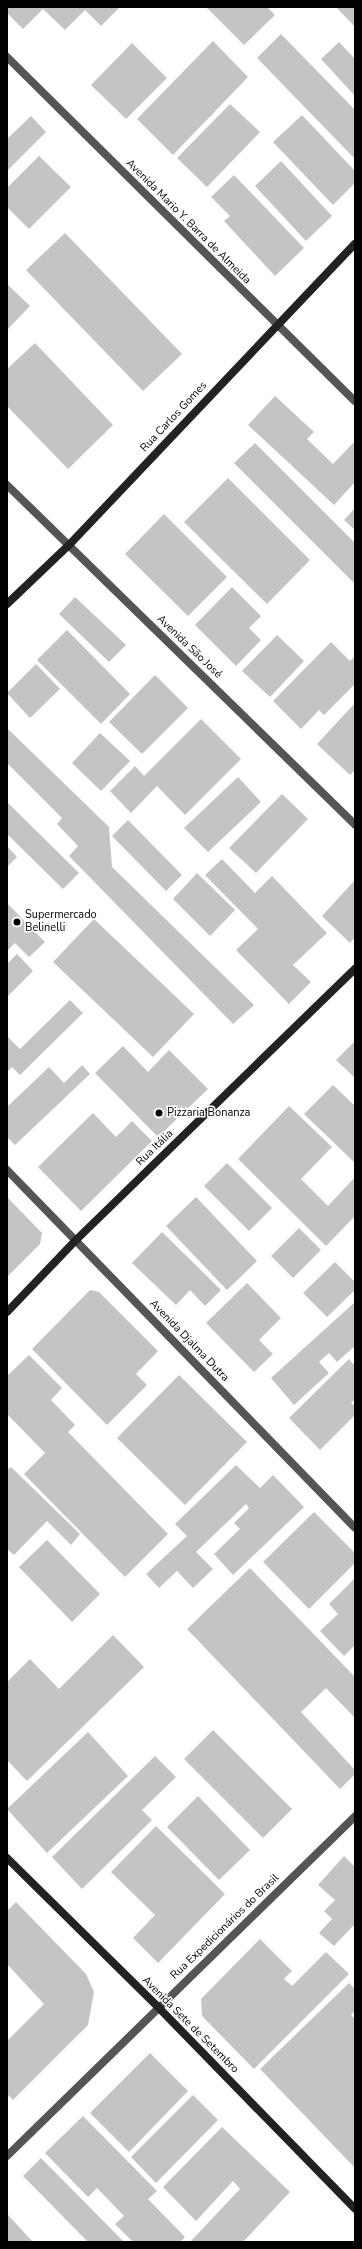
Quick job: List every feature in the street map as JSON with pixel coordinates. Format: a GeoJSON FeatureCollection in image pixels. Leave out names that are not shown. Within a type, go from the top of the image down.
{"type":"FeatureCollection","features":[{"type":"Feature","properties":{"kind":"street","name":"Avenida Mario Y. Barra de Almeida"},"geometry":{"type":"LineString","coordinates":[[7,57],[275,325],[355,401]]}},
{"type":"Feature","properties":{"kind":"street","name":"Rua Carlos Gomes"},"geometry":{"type":"LineString","coordinates":[[7,604],[69,545],[275,325],[355,244]]}},
{"type":"Feature","properties":{"kind":"street","name":"Avenida São José"},"geometry":{"type":"LineString","coordinates":[[7,485],[355,824]]}},
{"type":"Feature","properties":{"kind":"street","name":"Rua Itália"},"geometry":{"type":"LineString","coordinates":[[7,1312],[76,1240],[355,969]]}},
{"type":"Feature","properties":{"kind":"street","name":"Avenida Djalma Dutra"},"geometry":{"type":"LineString","coordinates":[[7,1170],[355,1528]]}},
{"type":"Feature","properties":{"kind":"street","name":"Rua Expedicionários do Brasil"},"geometry":{"type":"LineString","coordinates":[[7,2156],[355,1816]]}},
{"type":"Feature","properties":{"kind":"street","name":"Avenida Sete de Setembro"},"geometry":{"type":"LineString","coordinates":[[7,1858],[158,2007],[355,2209]]}},
{"type":"Feature","properties":{"kind":"building"},"geometry":{"type":"Polygon","coordinates":[[[7,7],[120,7],[101,26],[85,10],[65,30],[43,9],[23,29],[7,13],[7,7]]]}},
{"type":"Feature","properties":{"kind":"building"},"geometry":{"type":"Polygon","coordinates":[[[206,7],[267,7],[275,15],[244,45],[206,7]]]}},
{"type":"Feature","properties":{"kind":"building"},"geometry":{"type":"Polygon","coordinates":[[[336,7],[355,7],[355,27],[336,7]]]}},
{"type":"Feature","properties":{"kind":"building"},"geometry":{"type":"Polygon","coordinates":[[[281,34],[355,110],[355,159],[257,58],[281,34]]]}},
{"type":"Feature","properties":{"kind":"building"},"geometry":{"type":"Polygon","coordinates":[[[213,41],[248,77],[173,155],[137,119],[213,41]]]}},
{"type":"Feature","properties":{"kind":"building"},"geometry":{"type":"Polygon","coordinates":[[[339,42],[355,59],[355,96],[321,59],[339,42]]]}},
{"type":"Feature","properties":{"kind":"building"},"geometry":{"type":"Polygon","coordinates":[[[132,43],[167,78],[126,119],[91,85],[132,43]]]}},
{"type":"Feature","properties":{"kind":"building"},"geometry":{"type":"Polygon","coordinates":[[[230,104],[260,132],[207,187],[177,158],[230,104]]]}},
{"type":"Feature","properties":{"kind":"building"},"geometry":{"type":"Polygon","coordinates":[[[302,115],[355,171],[355,183],[333,205],[273,142],[302,115]]]}},
{"type":"Feature","properties":{"kind":"building"},"geometry":{"type":"Polygon","coordinates":[[[31,116],[46,132],[7,171],[7,139],[31,116]]]}},
{"type":"Feature","properties":{"kind":"building"},"geometry":{"type":"Polygon","coordinates":[[[39,156],[71,187],[29,229],[7,207],[7,188],[39,156]]]}},
{"type":"Feature","properties":{"kind":"building"},"geometry":{"type":"Polygon","coordinates":[[[281,161],[332,216],[306,241],[255,186],[281,161]]]}},
{"type":"Feature","properties":{"kind":"building"},"geometry":{"type":"Polygon","coordinates":[[[234,175],[304,248],[275,276],[224,221],[230,216],[211,197],[234,175]]]}},
{"type":"Feature","properties":{"kind":"building"},"geometry":{"type":"Polygon","coordinates":[[[65,233],[182,354],[143,391],[26,270],[65,233]]]}},
{"type":"Feature","properties":{"kind":"building"},"geometry":{"type":"Polygon","coordinates":[[[7,284],[30,306],[7,330],[7,284]]]}},
{"type":"Feature","properties":{"kind":"building"},"geometry":{"type":"Polygon","coordinates":[[[35,343],[113,425],[68,469],[7,406],[7,369],[35,343]]]}},
{"type":"Feature","properties":{"kind":"building"},"geometry":{"type":"Polygon","coordinates":[[[275,396],[314,432],[307,439],[333,464],[355,441],[355,482],[334,505],[248,425],[275,396]]]}},
{"type":"Feature","properties":{"kind":"building"},"geometry":{"type":"Polygon","coordinates":[[[255,443],[355,543],[355,584],[234,463],[255,443]]]}},
{"type":"Feature","properties":{"kind":"building"},"geometry":{"type":"Polygon","coordinates":[[[228,478],[310,560],[267,604],[184,522],[228,478]]]}},
{"type":"Feature","properties":{"kind":"building"},"geometry":{"type":"Polygon","coordinates":[[[355,508],[355,530],[344,520],[355,508]]]}},
{"type":"Feature","properties":{"kind":"building"},"geometry":{"type":"Polygon","coordinates":[[[164,514],[227,577],[188,616],[125,554],[164,514]]]}},
{"type":"Feature","properties":{"kind":"building"},"geometry":{"type":"Polygon","coordinates":[[[232,587],[261,616],[249,628],[261,640],[236,666],[195,625],[232,587]]]}},
{"type":"Feature","properties":{"kind":"building"},"geometry":{"type":"Polygon","coordinates":[[[75,597],[126,645],[109,662],[59,614],[75,597]]]}},
{"type":"Feature","properties":{"kind":"building"},"geometry":{"type":"Polygon","coordinates":[[[67,630],[130,694],[101,724],[37,660],[67,630]]]}},
{"type":"Feature","properties":{"kind":"building"},"geometry":{"type":"Polygon","coordinates":[[[277,635],[304,661],[270,697],[242,671],[277,635]]]}},
{"type":"Feature","properties":{"kind":"building"},"geometry":{"type":"Polygon","coordinates":[[[331,642],[350,661],[355,656],[355,684],[324,715],[319,710],[301,729],[273,701],[331,642]]]}},
{"type":"Feature","properties":{"kind":"building"},"geometry":{"type":"Polygon","coordinates":[[[36,664],[60,689],[30,718],[7,693],[36,664]]]}},
{"type":"Feature","properties":{"kind":"building"},"geometry":{"type":"Polygon","coordinates":[[[155,675],[188,708],[142,754],[109,722],[155,675]]]}},
{"type":"Feature","properties":{"kind":"building"},"geometry":{"type":"Polygon","coordinates":[[[355,703],[355,770],[350,775],[317,744],[355,703]]]}},
{"type":"Feature","properties":{"kind":"building"},"geometry":{"type":"Polygon","coordinates":[[[201,719],[241,759],[185,815],[157,786],[131,813],[110,791],[135,766],[144,776],[201,719]]]}},
{"type":"Feature","properties":{"kind":"building"},"geometry":{"type":"Polygon","coordinates":[[[7,728],[109,827],[112,867],[254,1005],[233,1024],[69,856],[78,846],[57,824],[62,818],[7,763],[7,728]]]}},
{"type":"Feature","properties":{"kind":"building"},"geometry":{"type":"Polygon","coordinates":[[[100,733],[130,761],[101,791],[72,763],[100,733]]]}},
{"type":"Feature","properties":{"kind":"building"},"geometry":{"type":"Polygon","coordinates":[[[238,777],[261,802],[208,852],[184,828],[238,777]]]}},
{"type":"Feature","properties":{"kind":"building"},"geometry":{"type":"Polygon","coordinates":[[[282,794],[308,819],[256,873],[229,848],[282,794]]]}},
{"type":"Feature","properties":{"kind":"building"},"geometry":{"type":"Polygon","coordinates":[[[7,802],[79,873],[63,889],[7,834],[7,802]]]}},
{"type":"Feature","properties":{"kind":"building"},"geometry":{"type":"Polygon","coordinates":[[[128,820],[182,875],[166,891],[112,836],[128,820]]]}},
{"type":"Feature","properties":{"kind":"building"},"geometry":{"type":"Polygon","coordinates":[[[7,846],[17,857],[7,867],[7,846]]]}},
{"type":"Feature","properties":{"kind":"building"},"geometry":{"type":"Polygon","coordinates":[[[222,859],[255,893],[272,876],[327,933],[293,965],[311,982],[289,1004],[236,950],[258,929],[205,875],[222,859]]]}},
{"type":"Feature","properties":{"kind":"building"},"geometry":{"type":"Polygon","coordinates":[[[197,873],[235,910],[210,936],[173,899],[197,873]]]}},
{"type":"Feature","properties":{"kind":"building"},"geometry":{"type":"Polygon","coordinates":[[[355,880],[355,937],[350,943],[322,916],[355,880]]]}},
{"type":"Feature","properties":{"kind":"building","name":"Supermercado Belinelli"},"geometry":{"type":"Polygon","coordinates":[[[7,903],[45,942],[29,957],[15,943],[7,951],[7,903]]]}},
{"type":"Feature","properties":{"kind":"building"},"geometry":{"type":"Polygon","coordinates":[[[94,919],[194,1014],[153,1057],[53,962],[94,919]]]}},
{"type":"Feature","properties":{"kind":"building"},"geometry":{"type":"Polygon","coordinates":[[[17,954],[33,971],[7,997],[7,964],[17,954]]]}},
{"type":"Feature","properties":{"kind":"building"},"geometry":{"type":"Polygon","coordinates":[[[70,1000],[83,1013],[20,1075],[12,1067],[7,1072],[7,1036],[20,1049],[70,1000]]]}},
{"type":"Feature","properties":{"kind":"building"},"geometry":{"type":"Polygon","coordinates":[[[355,1041],[355,1078],[336,1060],[355,1041]]]}},
{"type":"Feature","properties":{"kind":"building","name":"Pizzaria Bonanza"},"geometry":{"type":"Polygon","coordinates":[[[123,1046],[148,1072],[169,1050],[208,1089],[158,1137],[95,1073],[123,1046]]]}},
{"type":"Feature","properties":{"kind":"building"},"geometry":{"type":"Polygon","coordinates":[[[82,1065],[90,1074],[15,1145],[7,1137],[7,1107],[49,1067],[64,1083],[82,1065]]]}},
{"type":"Feature","properties":{"kind":"building"},"geometry":{"type":"Polygon","coordinates":[[[333,1085],[355,1106],[355,1163],[304,1114],[333,1085]]]}},
{"type":"Feature","properties":{"kind":"building"},"geometry":{"type":"Polygon","coordinates":[[[289,1106],[332,1147],[301,1179],[328,1206],[355,1177],[355,1216],[326,1246],[238,1159],[289,1106]]]}},
{"type":"Feature","properties":{"kind":"building"},"geometry":{"type":"Polygon","coordinates":[[[93,1113],[116,1137],[132,1121],[152,1141],[81,1211],[38,1167],[93,1113]]]}},
{"type":"Feature","properties":{"kind":"building"},"geometry":{"type":"Polygon","coordinates":[[[227,1163],[272,1208],[249,1231],[204,1186],[227,1163]]]}},
{"type":"Feature","properties":{"kind":"building"},"geometry":{"type":"Polygon","coordinates":[[[7,1197],[42,1233],[40,1244],[7,1277],[7,1197]]]}},
{"type":"Feature","properties":{"kind":"building"},"geometry":{"type":"Polygon","coordinates":[[[196,1197],[257,1261],[227,1290],[166,1226],[196,1197]]]}},
{"type":"Feature","properties":{"kind":"building"},"geometry":{"type":"Polygon","coordinates":[[[299,1228],[321,1250],[293,1278],[271,1256],[299,1228]]]}},
{"type":"Feature","properties":{"kind":"building"},"geometry":{"type":"Polygon","coordinates":[[[162,1232],[221,1290],[205,1306],[190,1290],[176,1305],[132,1263],[162,1232]]]}},
{"type":"Feature","properties":{"kind":"building"},"geometry":{"type":"Polygon","coordinates":[[[335,1262],[355,1282],[355,1290],[327,1317],[303,1293],[335,1262]]]}},
{"type":"Feature","properties":{"kind":"building"},"geometry":{"type":"Polygon","coordinates":[[[247,1283],[281,1318],[259,1340],[273,1354],[254,1372],[206,1323],[247,1283]]]}},
{"type":"Feature","properties":{"kind":"building"},"geometry":{"type":"Polygon","coordinates":[[[90,1290],[99,1292],[158,1351],[136,1374],[147,1385],[107,1425],[32,1349],[90,1290]]]}},
{"type":"Feature","properties":{"kind":"building"},"geometry":{"type":"Polygon","coordinates":[[[355,1302],[355,1346],[337,1362],[329,1353],[319,1362],[329,1373],[294,1405],[271,1378],[355,1302]]]}},
{"type":"Feature","properties":{"kind":"building"},"geometry":{"type":"Polygon","coordinates":[[[29,1355],[62,1388],[51,1400],[75,1425],[68,1432],[168,1534],[125,1577],[24,1474],[45,1453],[7,1414],[7,1376],[29,1355]]]}},
{"type":"Feature","properties":{"kind":"building"},"geometry":{"type":"Polygon","coordinates":[[[349,1359],[355,1366],[355,1399],[351,1403],[355,1406],[355,1415],[320,1450],[289,1418],[349,1359]]]}},
{"type":"Feature","properties":{"kind":"building"},"geometry":{"type":"Polygon","coordinates":[[[179,1375],[247,1442],[185,1505],[117,1438],[179,1375]]]}},
{"type":"Feature","properties":{"kind":"building"},"geometry":{"type":"Polygon","coordinates":[[[236,1465],[260,1488],[273,1475],[304,1507],[233,1575],[214,1554],[240,1529],[234,1523],[249,1508],[246,1504],[196,1552],[213,1569],[193,1588],[177,1571],[159,1588],[146,1574],[187,1536],[175,1524],[236,1465]]]}},
{"type":"Feature","properties":{"kind":"building"},"geometry":{"type":"Polygon","coordinates":[[[11,1467],[80,1534],[71,1545],[47,1521],[14,1555],[7,1549],[7,1470],[11,1467]]]}},
{"type":"Feature","properties":{"kind":"building"},"geometry":{"type":"Polygon","coordinates":[[[314,1512],[355,1553],[355,1563],[309,1609],[263,1562],[314,1512]]]}},
{"type":"Feature","properties":{"kind":"building"},"geometry":{"type":"Polygon","coordinates":[[[47,1540],[100,1594],[72,1622],[19,1567],[47,1540]]]}},
{"type":"Feature","properties":{"kind":"building"},"geometry":{"type":"Polygon","coordinates":[[[250,1568],[355,1677],[355,1718],[326,1688],[301,1712],[355,1770],[355,1774],[340,1789],[187,1629],[250,1568]]]}},
{"type":"Feature","properties":{"kind":"building"},"geometry":{"type":"Polygon","coordinates":[[[355,1578],[355,1645],[344,1656],[320,1631],[338,1614],[329,1604],[355,1578]]]}},
{"type":"Feature","properties":{"kind":"building"},"geometry":{"type":"Polygon","coordinates":[[[113,1635],[144,1667],[27,1781],[7,1760],[7,1682],[30,1659],[59,1689],[113,1635]]]}},
{"type":"Feature","properties":{"kind":"building"},"geometry":{"type":"Polygon","coordinates":[[[213,1730],[292,1809],[263,1838],[184,1759],[213,1730]]]}},
{"type":"Feature","properties":{"kind":"building"},"geometry":{"type":"Polygon","coordinates":[[[88,1732],[128,1776],[47,1853],[7,1809],[88,1732]]]}},
{"type":"Feature","properties":{"kind":"building"},"geometry":{"type":"Polygon","coordinates":[[[155,1756],[176,1777],[142,1810],[152,1820],[82,1889],[52,1857],[155,1756]]]}},
{"type":"Feature","properties":{"kind":"building"},"geometry":{"type":"Polygon","coordinates":[[[198,1796],[250,1850],[219,1880],[167,1827],[198,1796]]]}},
{"type":"Feature","properties":{"kind":"building"},"geometry":{"type":"Polygon","coordinates":[[[156,1826],[225,1894],[158,1963],[133,1938],[155,1915],[111,1872],[156,1826]]]}},
{"type":"Feature","properties":{"kind":"building"},"geometry":{"type":"Polygon","coordinates":[[[344,1856],[355,1867],[355,1924],[334,1946],[319,1933],[332,1919],[324,1911],[335,1900],[318,1885],[344,1856]]]}},
{"type":"Feature","properties":{"kind":"building"},"geometry":{"type":"Polygon","coordinates":[[[16,1902],[86,1974],[94,1992],[88,2025],[13,2100],[7,2094],[7,2041],[44,2004],[7,1964],[7,1911],[16,1902]]]}},
{"type":"Feature","properties":{"kind":"building"},"geometry":{"type":"Polygon","coordinates":[[[260,1939],[292,1971],[284,1979],[292,1986],[326,1952],[349,1974],[254,2069],[202,2016],[201,1999],[260,1939]]]}},
{"type":"Feature","properties":{"kind":"building"},"geometry":{"type":"Polygon","coordinates":[[[349,1983],[355,1989],[355,2011],[351,2015],[355,2019],[355,2168],[260,2069],[349,1983]]]}},
{"type":"Feature","properties":{"kind":"building"},"geometry":{"type":"Polygon","coordinates":[[[150,2053],[188,2091],[129,2152],[90,2113],[150,2053]]]}},
{"type":"Feature","properties":{"kind":"building"},"geometry":{"type":"Polygon","coordinates":[[[193,2095],[218,2120],[156,2183],[131,2157],[193,2095]]]}},
{"type":"Feature","properties":{"kind":"building"},"geometry":{"type":"Polygon","coordinates":[[[83,2116],[157,2191],[148,2199],[185,2237],[180,2242],[133,2242],[115,2224],[124,2216],[97,2188],[88,2197],[45,2153],[83,2116]]]}},
{"type":"Feature","properties":{"kind":"building"},"geometry":{"type":"Polygon","coordinates":[[[222,2127],[290,2192],[243,2242],[190,2242],[240,2189],[233,2181],[196,2221],[163,2187],[222,2127]]]}},
{"type":"Feature","properties":{"kind":"building"},"geometry":{"type":"Polygon","coordinates":[[[41,2158],[124,2242],[88,2242],[23,2176],[41,2158]]]}},
{"type":"Feature","properties":{"kind":"building"},"geometry":{"type":"Polygon","coordinates":[[[7,2214],[33,2242],[7,2242],[7,2214]]]}},
{"type":"Feature","properties":{"kind":"place","name":"Supermercado Belinelli"},"geometry":{"type":"Point","coordinates":[17,922]}},
{"type":"Feature","properties":{"kind":"place","name":"Pizzaria Bonanza"},"geometry":{"type":"Point","coordinates":[159,1113]}}]}
